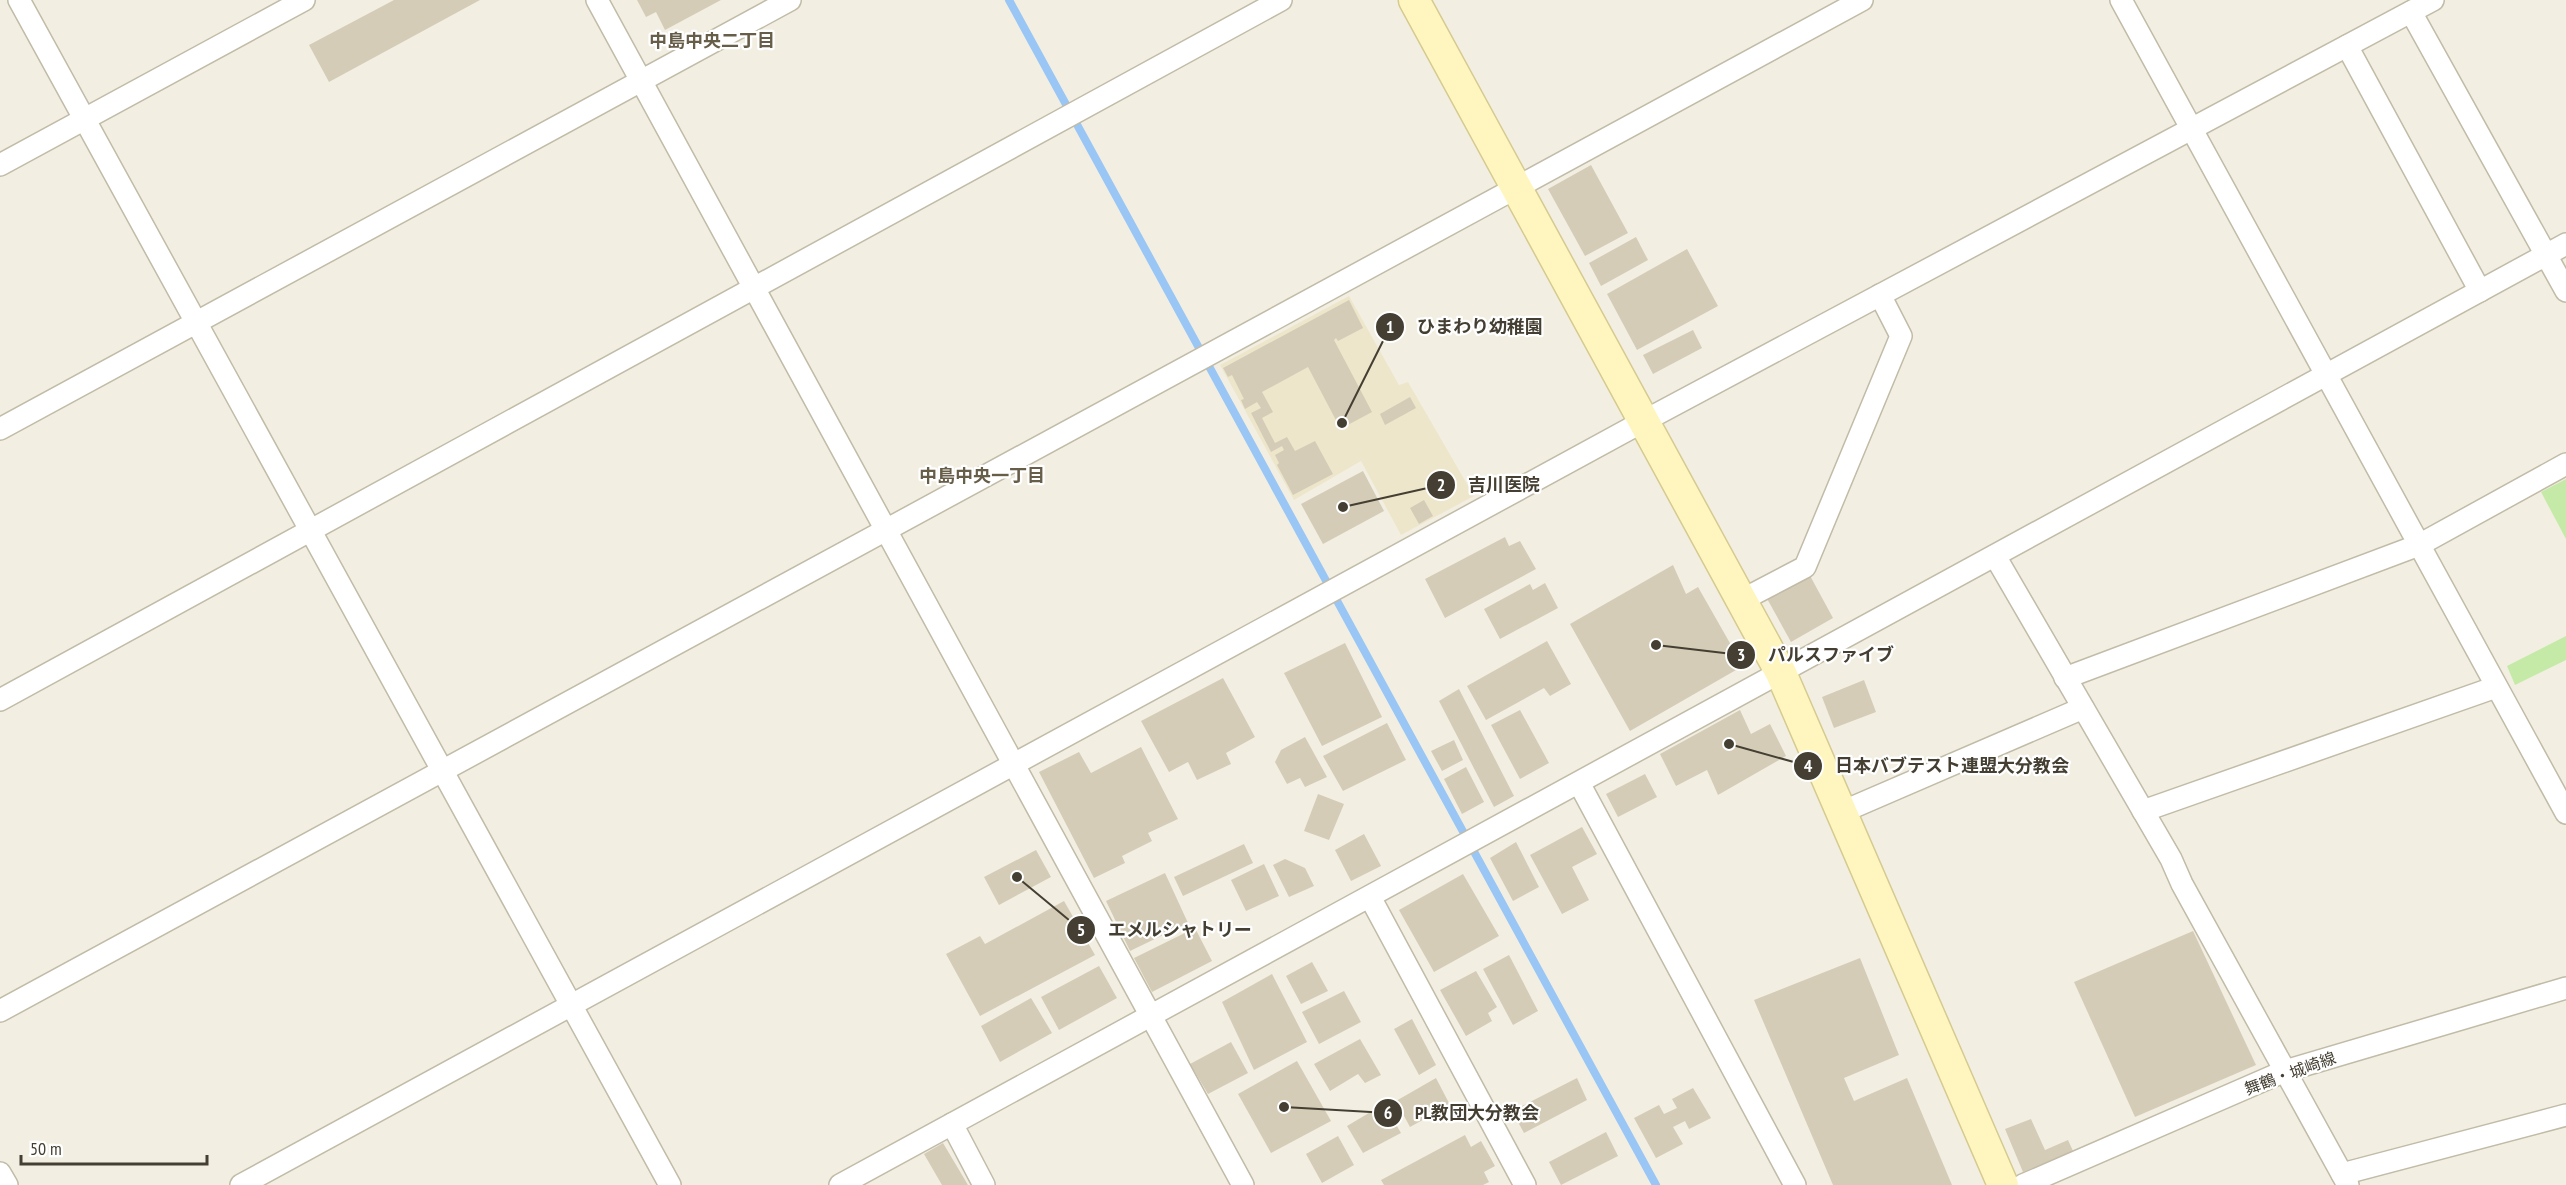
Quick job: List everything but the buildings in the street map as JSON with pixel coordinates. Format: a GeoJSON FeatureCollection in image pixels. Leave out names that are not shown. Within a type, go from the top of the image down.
{"type":"FeatureCollection","features":[{"type":"Feature","properties":{"kind":"street"},"geometry":{"type":"LineString","coordinates":[[19,0],[670,1185]]}},
{"type":"Feature","properties":{"kind":"street"},"geometry":{"type":"LineString","coordinates":[[0,165],[304,0]]}},
{"type":"Feature","properties":{"kind":"street"},"geometry":{"type":"LineString","coordinates":[[597,0],[1243,1185]]}},
{"type":"Feature","properties":{"kind":"street"},"geometry":{"type":"LineString","coordinates":[[0,429],[790,0]]}},
{"type":"Feature","properties":{"kind":"street"},"geometry":{"type":"LineString","coordinates":[[0,700],[1281,0]]}},
{"type":"Feature","properties":{"kind":"street"},"geometry":{"type":"LineString","coordinates":[[1414,0],[1781,673],[2003,1185]]}},
{"type":"Feature","properties":{"kind":"street"},"geometry":{"type":"LineString","coordinates":[[0,1011],[1862,0]]}},
{"type":"Feature","properties":{"kind":"street"},"geometry":{"type":"LineString","coordinates":[[2121,0],[2496,687],[2558,781],[2566,813]]}},
{"type":"Feature","properties":{"kind":"street"},"geometry":{"type":"LineString","coordinates":[[241,1185],[1644,421],[2433,0]]}},
{"type":"Feature","properties":{"kind":"street"},"geometry":{"type":"LineString","coordinates":[[2411,12],[2566,291]]}},
{"type":"Feature","properties":{"kind":"street"},"geometry":{"type":"LineString","coordinates":[[2347,46],[2480,291]]}},
{"type":"Feature","properties":{"kind":"street"},"geometry":{"type":"LineString","coordinates":[[840,1185],[2566,244]]}},
{"type":"Feature","properties":{"kind":"street"},"geometry":{"type":"LineString","coordinates":[[1742,600],[1805,567],[1900,336],[1880,295]]}},
{"type":"Feature","properties":{"kind":"street"},"geometry":{"type":"LineString","coordinates":[[2065,678],[2419,545],[2566,464]]}},
{"type":"Feature","properties":{"kind":"street"},"geometry":{"type":"LineString","coordinates":[[1995,556],[2171,858],[2182,884],[2345,1180],[2566,1115]]}},
{"type":"Feature","properties":{"kind":"street"},"geometry":{"type":"LineString","coordinates":[[2143,811],[2496,687]]}},
{"type":"Feature","properties":{"kind":"street"},"geometry":{"type":"LineString","coordinates":[[1842,812],[2083,708]]}},
{"type":"Feature","properties":{"kind":"street"},"geometry":{"type":"LineString","coordinates":[[1580,783],[1795,1185]]}},
{"type":"Feature","properties":{"kind":"street"},"geometry":{"type":"LineString","coordinates":[[1370,897],[1525,1185]]}},
{"type":"Feature","properties":{"kind":"street","name":"舞鶴・城崎線"},"geometry":{"type":"LineString","coordinates":[[2024,1185],[2285,1071],[2566,988]]}},
{"type":"Feature","properties":{"kind":"street"},"geometry":{"type":"LineString","coordinates":[[952,1124],[984,1185]]}},
{"type":"Feature","properties":{"kind":"street"},"geometry":{"type":"LineString","coordinates":[[0,1173],[7,1185]]}},
{"type":"Feature","properties":{"kind":"shaded area"},"geometry":{"type":"Polygon","coordinates":[[[1349,296],[1399,385],[1408,382],[1474,496],[1401,535],[1361,461],[1294,500],[1220,365],[1349,296]]]}},
{"type":"Feature","properties":{"kind":"green space"},"geometry":{"type":"Polygon","coordinates":[[[2566,479],[2566,539],[2541,492],[2566,479]]]}},
{"type":"Feature","properties":{"kind":"green space"},"geometry":{"type":"Polygon","coordinates":[[[2566,636],[2566,660],[2515,685],[2507,666],[2566,636]]]}},
{"type":"Feature","properties":{"kind":"waterway"},"geometry":{"type":"LineString","coordinates":[[1009,0],[1656,1185]]}},
{"type":"Feature","properties":{"kind":"place","name":"ひまわり幼稚園"},"geometry":{"type":"Point","coordinates":[1342,423]}},
{"type":"Feature","properties":{"kind":"place","name":"吉川医院"},"geometry":{"type":"Point","coordinates":[1343,507]}},
{"type":"Feature","properties":{"kind":"place","name":"パルスファイブ"},"geometry":{"type":"Point","coordinates":[1656,645]}},
{"type":"Feature","properties":{"kind":"place","name":"日本バブテスト連盟大分教会"},"geometry":{"type":"Point","coordinates":[1729,744]}},
{"type":"Feature","properties":{"kind":"place","name":"エメルシャトリー"},"geometry":{"type":"Point","coordinates":[1017,877]}},
{"type":"Feature","properties":{"kind":"place","name":"PL教団大分教会"},"geometry":{"type":"Point","coordinates":[1284,1107]}},
{"type":"Feature","properties":{"kind":"district","name":"中島中央二丁目"},"geometry":{"type":"Point","coordinates":[712,40]}},
{"type":"Feature","properties":{"kind":"district","name":"中島中央一丁目"},"geometry":{"type":"Point","coordinates":[982,475]}}]}
